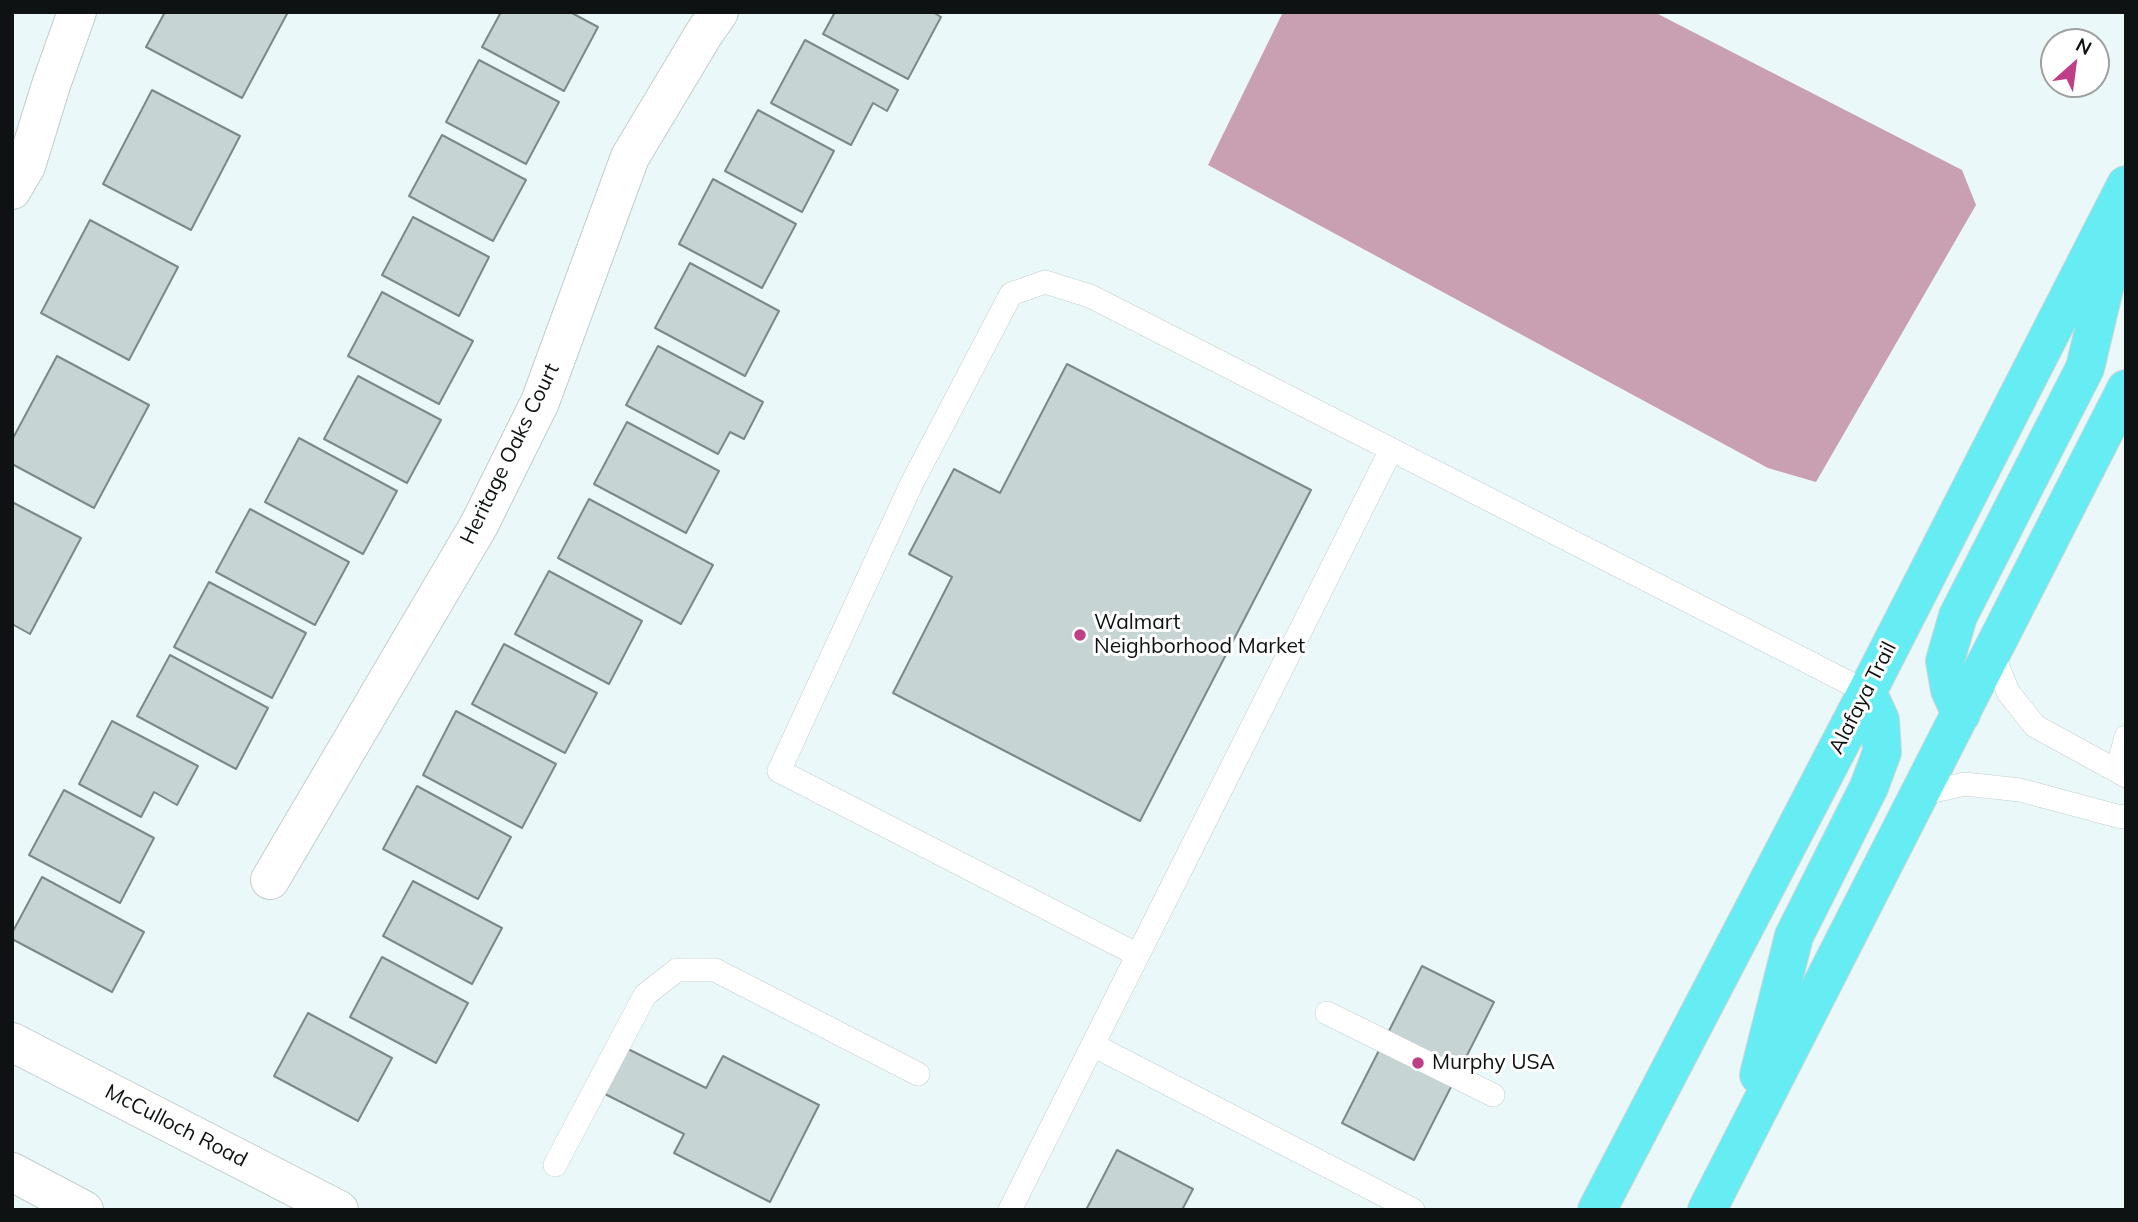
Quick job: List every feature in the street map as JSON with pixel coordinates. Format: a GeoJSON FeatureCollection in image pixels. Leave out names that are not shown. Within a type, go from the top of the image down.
{"type":"FeatureCollection","features":[{"type":"Feature","properties":{"kind":"main road","name":"Alafaya Trail"},"geometry":{"type":"LineString","coordinates":[[1597,1210],[1867,692],[2126,185]]}},
{"type":"Feature","properties":{"kind":"main road"},"geometry":{"type":"LineString","coordinates":[[1961,714],[1950,690],[1945,661],[1958,616],[2085,368],[2126,198]]}},
{"type":"Feature","properties":{"kind":"main road"},"geometry":{"type":"LineString","coordinates":[[1707,1210],[2126,389]]}},
{"type":"Feature","properties":{"kind":"main road"},"geometry":{"type":"LineString","coordinates":[[1742,1141],[1794,936],[1869,787],[1882,752],[1880,720],[1867,692]]}},
{"type":"Feature","properties":{"kind":"street"},"geometry":{"type":"LineString","coordinates":[[12,190],[26,166],[77,12]]}},
{"type":"Feature","properties":{"kind":"street","name":"Heritage Oaks Court"},"geometry":{"type":"LineString","coordinates":[[270,880],[479,525],[540,402],[630,158],[719,12]]}},
{"type":"Feature","properties":{"kind":"street","name":"McCulloch Road"},"geometry":{"type":"LineString","coordinates":[[12,1042],[339,1210]]}},
{"type":"Feature","properties":{"kind":"street"},"geometry":{"type":"LineString","coordinates":[[12,1172],[84,1210]]}},
{"type":"Feature","properties":{"kind":"lane"},"geometry":{"type":"LineString","coordinates":[[1138,955],[779,771],[912,483],[1011,294],[1045,282],[1090,296],[1867,692]]}},
{"type":"Feature","properties":{"kind":"lane"},"geometry":{"type":"LineString","coordinates":[[1010,1210],[1391,450]]}},
{"type":"Feature","properties":{"kind":"lane"},"geometry":{"type":"LineString","coordinates":[[1992,652],[2008,692],[2035,726],[2122,773],[2126,737]]}},
{"type":"Feature","properties":{"kind":"lane"},"geometry":{"type":"LineString","coordinates":[[1920,793],[1965,784],[2020,790],[2126,817]]}},
{"type":"Feature","properties":{"kind":"lane"},"geometry":{"type":"LineString","coordinates":[[555,1165],[645,995],[677,970],[715,970],[918,1074]]}},
{"type":"Feature","properties":{"kind":"lane"},"geometry":{"type":"LineString","coordinates":[[1326,1013],[1493,1095]]}},
{"type":"Feature","properties":{"kind":"lane"},"geometry":{"type":"LineString","coordinates":[[1093,1045],[1413,1210]]}},
{"type":"Feature","properties":{"kind":"shaded area"},"geometry":{"type":"Polygon","coordinates":[[[1283,12],[1654,12],[1962,170],[1976,205],[1816,482],[1768,468],[1208,165],[1283,12]]]}},
{"type":"Feature","properties":{"kind":"building"},"geometry":{"type":"Polygon","coordinates":[[[165,12],[288,12],[242,98],[146,47],[165,12]]]}},
{"type":"Feature","properties":{"kind":"building"},"geometry":{"type":"Polygon","coordinates":[[[501,12],[570,12],[598,27],[564,91],[482,47],[501,12]]]}},
{"type":"Feature","properties":{"kind":"building"},"geometry":{"type":"Polygon","coordinates":[[[835,12],[933,12],[941,17],[908,79],[823,34],[835,12]]]}},
{"type":"Feature","properties":{"kind":"building"},"geometry":{"type":"Polygon","coordinates":[[[805,40],[898,90],[887,111],[873,103],[851,145],[771,103],[805,40]]]}},
{"type":"Feature","properties":{"kind":"building"},"geometry":{"type":"Polygon","coordinates":[[[479,60],[559,102],[526,164],[446,122],[479,60]]]}},
{"type":"Feature","properties":{"kind":"building"},"geometry":{"type":"Polygon","coordinates":[[[152,90],[240,136],[191,230],[103,184],[152,90]]]}},
{"type":"Feature","properties":{"kind":"building"},"geometry":{"type":"Polygon","coordinates":[[[758,110],[834,151],[802,212],[725,171],[758,110]]]}},
{"type":"Feature","properties":{"kind":"building"},"geometry":{"type":"Polygon","coordinates":[[[442,135],[526,180],[493,241],[409,196],[442,135]]]}},
{"type":"Feature","properties":{"kind":"building"},"geometry":{"type":"Polygon","coordinates":[[[713,179],[796,224],[762,288],[679,244],[713,179]]]}},
{"type":"Feature","properties":{"kind":"building"},"geometry":{"type":"Polygon","coordinates":[[[413,217],[489,257],[459,316],[382,275],[413,217]]]}},
{"type":"Feature","properties":{"kind":"building"},"geometry":{"type":"Polygon","coordinates":[[[90,220],[178,267],[129,360],[41,313],[90,220]]]}},
{"type":"Feature","properties":{"kind":"building"},"geometry":{"type":"Polygon","coordinates":[[[690,263],[779,311],[745,376],[655,328],[690,263]]]}},
{"type":"Feature","properties":{"kind":"building"},"geometry":{"type":"Polygon","coordinates":[[[382,292],[473,341],[439,404],[348,356],[382,292]]]}},
{"type":"Feature","properties":{"kind":"building"},"geometry":{"type":"Polygon","coordinates":[[[658,346],[763,402],[744,439],[730,432],[718,454],[626,405],[658,346]]]}},
{"type":"Feature","properties":{"kind":"building"},"geometry":{"type":"Polygon","coordinates":[[[57,356],[149,405],[94,508],[12,464],[12,440],[57,356]]]}},
{"type":"Feature","properties":{"kind":"building","name":"Walmart Neighborhood Market"},"geometry":{"type":"Polygon","coordinates":[[[1067,364],[1311,490],[1140,821],[893,693],[952,577],[909,554],[954,469],[1000,493],[1067,364]]]}},
{"type":"Feature","properties":{"kind":"building"},"geometry":{"type":"Polygon","coordinates":[[[358,376],[441,420],[407,483],[324,439],[358,376]]]}},
{"type":"Feature","properties":{"kind":"building"},"geometry":{"type":"Polygon","coordinates":[[[627,422],[719,471],[686,533],[594,484],[627,422]]]}},
{"type":"Feature","properties":{"kind":"building"},"geometry":{"type":"Polygon","coordinates":[[[299,438],[397,491],[363,554],[265,502],[299,438]]]}},
{"type":"Feature","properties":{"kind":"building"},"geometry":{"type":"Polygon","coordinates":[[[589,499],[713,565],[681,624],[558,558],[589,499]]]}},
{"type":"Feature","properties":{"kind":"building"},"geometry":{"type":"Polygon","coordinates":[[[12,502],[81,538],[30,634],[12,624],[12,502]]]}},
{"type":"Feature","properties":{"kind":"building"},"geometry":{"type":"Polygon","coordinates":[[[250,509],[349,562],[315,625],[216,572],[250,509]]]}},
{"type":"Feature","properties":{"kind":"building"},"geometry":{"type":"Polygon","coordinates":[[[549,571],[642,621],[609,684],[515,634],[549,571]]]}},
{"type":"Feature","properties":{"kind":"building"},"geometry":{"type":"Polygon","coordinates":[[[209,582],[306,633],[272,698],[174,647],[209,582]]]}},
{"type":"Feature","properties":{"kind":"building"},"geometry":{"type":"Polygon","coordinates":[[[504,644],[597,693],[565,753],[472,704],[504,644]]]}},
{"type":"Feature","properties":{"kind":"building"},"geometry":{"type":"Polygon","coordinates":[[[170,655],[268,708],[236,769],[137,716],[170,655]]]}},
{"type":"Feature","properties":{"kind":"building"},"geometry":{"type":"Polygon","coordinates":[[[456,711],[556,764],[522,828],[423,775],[456,711]]]}},
{"type":"Feature","properties":{"kind":"building"},"geometry":{"type":"Polygon","coordinates":[[[112,721],[198,766],[177,805],[154,792],[141,817],[79,784],[112,721]]]}},
{"type":"Feature","properties":{"kind":"building"},"geometry":{"type":"Polygon","coordinates":[[[417,786],[511,837],[478,899],[383,849],[417,786]]]}},
{"type":"Feature","properties":{"kind":"building"},"geometry":{"type":"Polygon","coordinates":[[[64,790],[154,838],[120,903],[29,855],[64,790]]]}},
{"type":"Feature","properties":{"kind":"building"},"geometry":{"type":"Polygon","coordinates":[[[42,877],[144,932],[112,992],[12,939],[12,933],[42,877]]]}},
{"type":"Feature","properties":{"kind":"building"},"geometry":{"type":"Polygon","coordinates":[[[413,881],[502,928],[472,984],[383,936],[413,881]]]}},
{"type":"Feature","properties":{"kind":"building"},"geometry":{"type":"Polygon","coordinates":[[[382,957],[468,1003],[436,1063],[350,1017],[382,957]]]}},
{"type":"Feature","properties":{"kind":"building","name":"Murphy USA"},"geometry":{"type":"Polygon","coordinates":[[[1422,966],[1494,1002],[1414,1160],[1342,1123],[1422,966]]]}},
{"type":"Feature","properties":{"kind":"building"},"geometry":{"type":"Polygon","coordinates":[[[308,1013],[392,1058],[358,1121],[274,1076],[308,1013]]]}},
{"type":"Feature","properties":{"kind":"building"},"geometry":{"type":"Polygon","coordinates":[[[626,1048],[706,1088],[723,1056],[819,1105],[770,1202],[674,1153],[684,1134],[603,1093],[626,1048]]]}},
{"type":"Feature","properties":{"kind":"building"},"geometry":{"type":"Polygon","coordinates":[[[1117,1150],[1193,1189],[1182,1210],[1086,1210],[1117,1150]]]}},
{"type":"Feature","properties":{"kind":"place","name":"Walmart Neighborhood Market"},"geometry":{"type":"Point","coordinates":[1080,635]}},
{"type":"Feature","properties":{"kind":"place","name":"Murphy USA"},"geometry":{"type":"Point","coordinates":[1418,1063]}}]}
